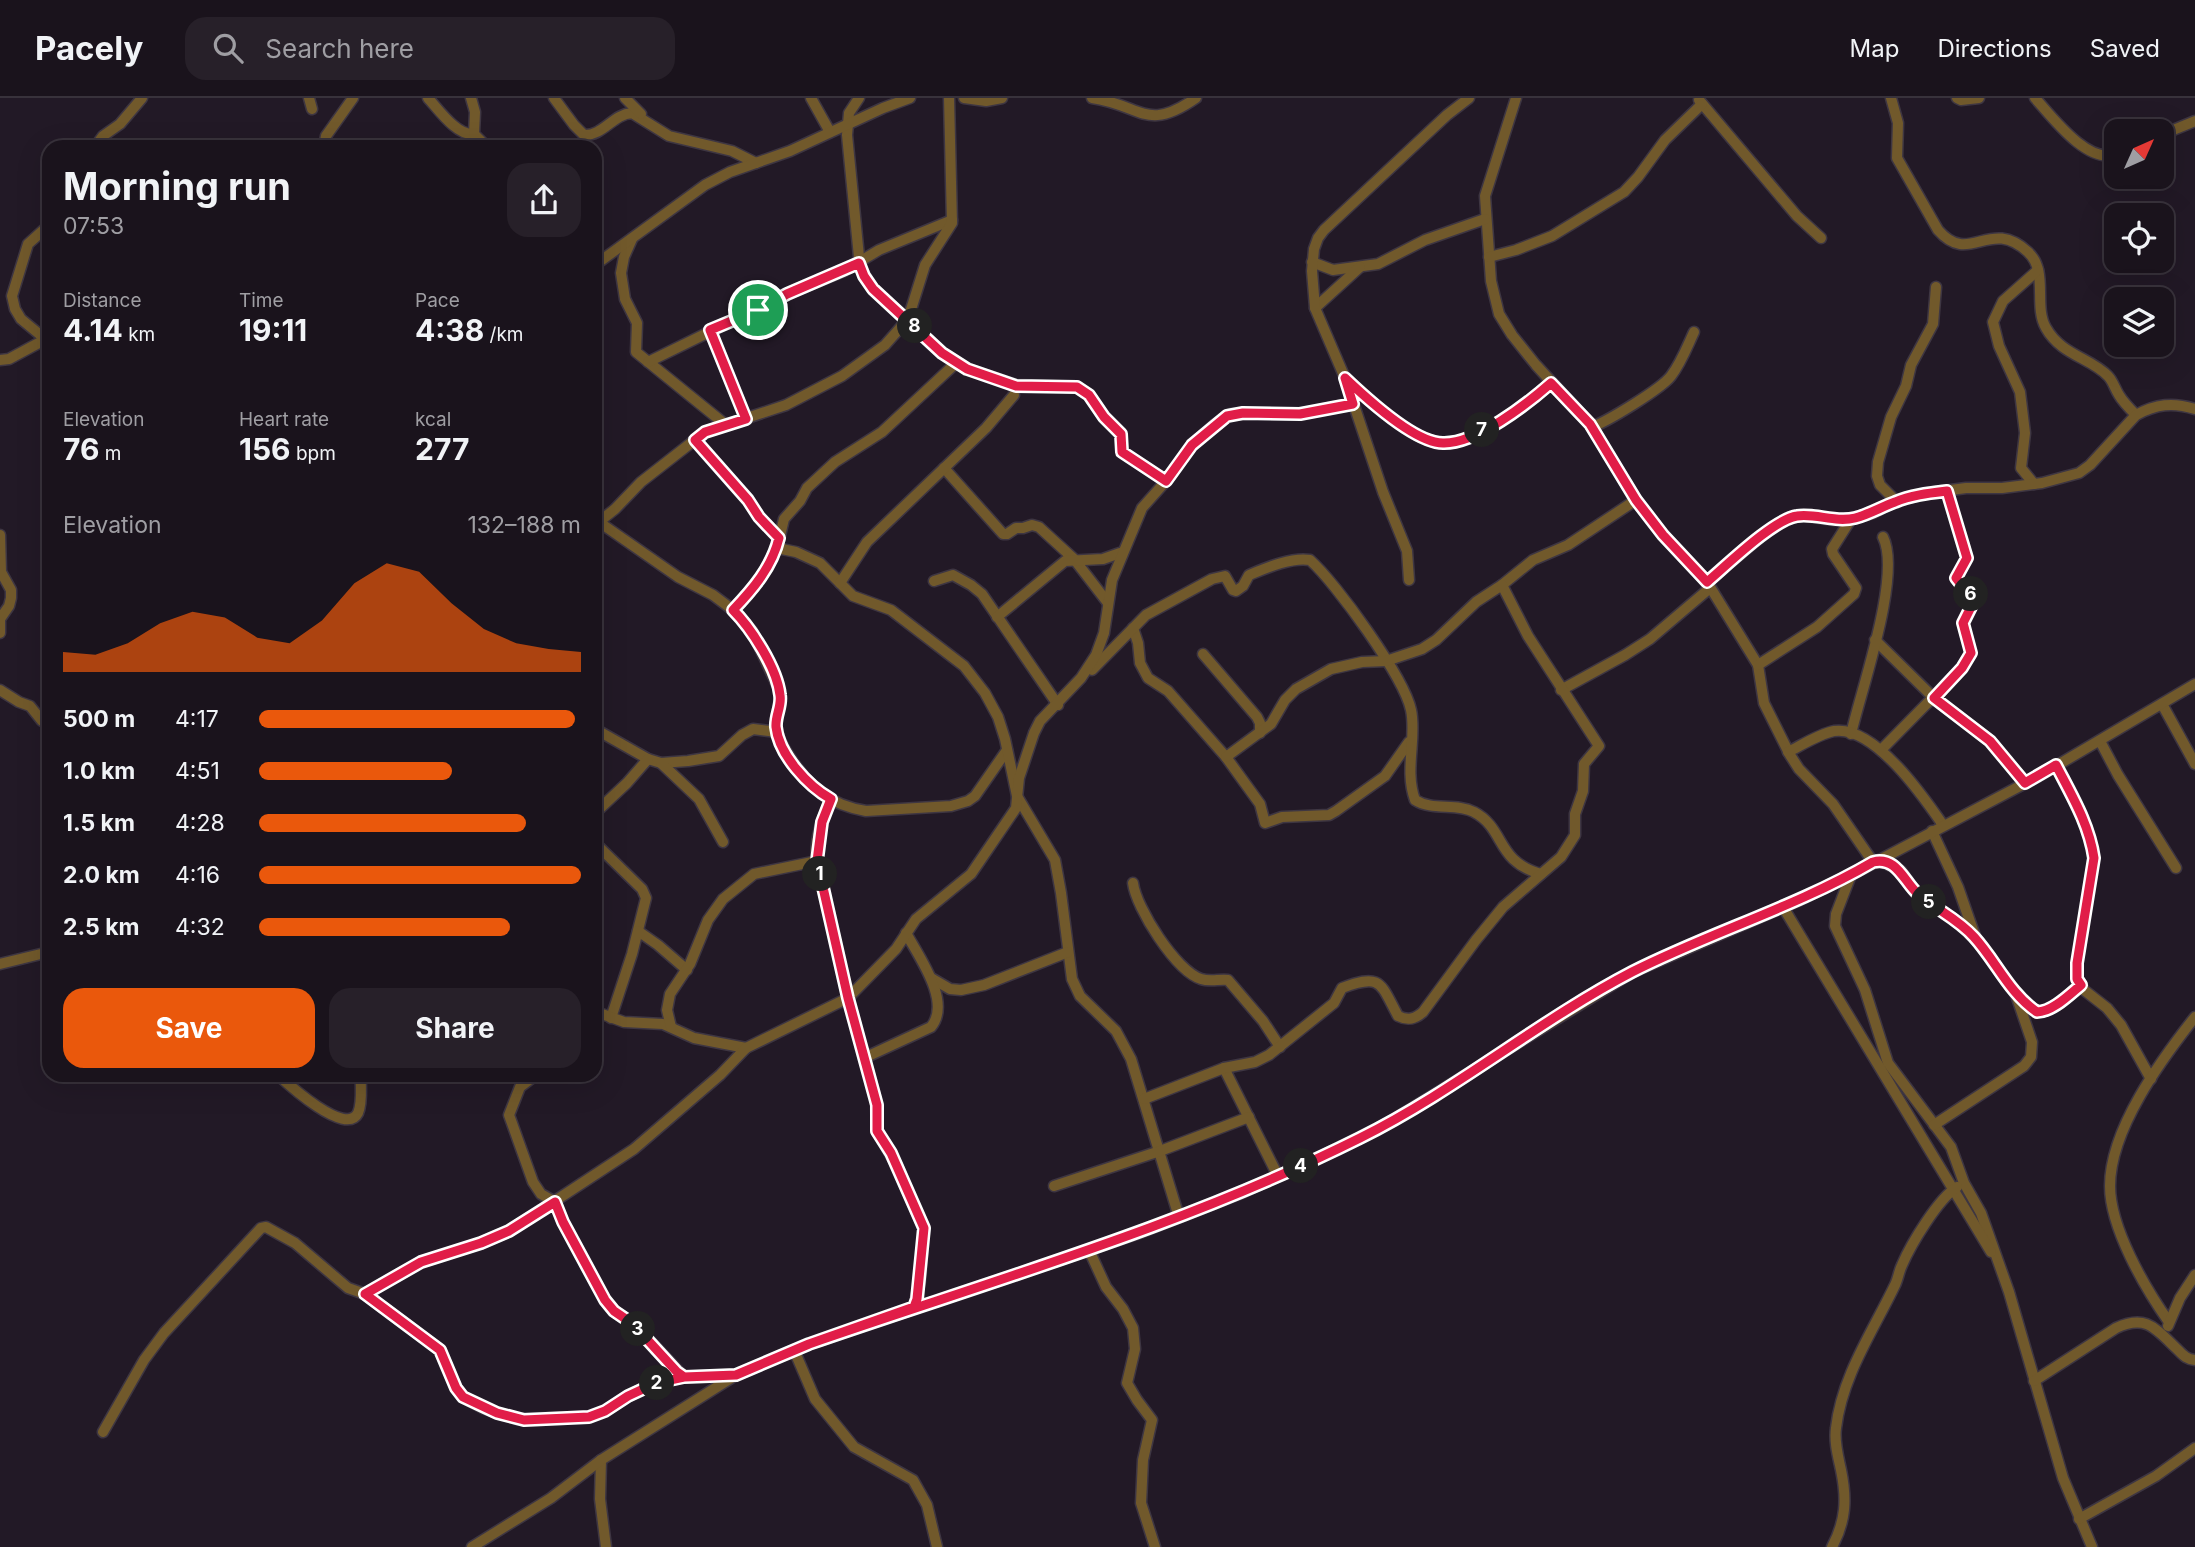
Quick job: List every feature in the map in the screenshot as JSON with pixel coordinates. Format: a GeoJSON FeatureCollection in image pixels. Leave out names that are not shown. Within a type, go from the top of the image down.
{"type":"FeatureCollection","features":[{"type":"Feature","properties":{"kind":"street"},"geometry":{"type":"LineString","coordinates":[[100,140],[120,124],[142,98]]}},
{"type":"Feature","properties":{"kind":"street"},"geometry":{"type":"LineString","coordinates":[[326,140],[353,98]]}},
{"type":"Feature","properties":{"kind":"street"},"geometry":{"type":"LineString","coordinates":[[428,98],[457,128],[466,134],[474,134]]}},
{"type":"Feature","properties":{"kind":"street"},"geometry":{"type":"LineString","coordinates":[[471,98],[475,112],[474,134],[480,140]]}},
{"type":"Feature","properties":{"kind":"street"},"geometry":{"type":"LineString","coordinates":[[554,98],[574,125],[586,135],[601,130],[625,113],[638,114],[659,132],[678,140],[732,151],[757,163]]}},
{"type":"Feature","properties":{"kind":"street"},"geometry":{"type":"LineString","coordinates":[[625,98],[647,122]]}},
{"type":"Feature","properties":{"kind":"street"},"geometry":{"type":"LineString","coordinates":[[811,98],[830,132]]}},
{"type":"Feature","properties":{"kind":"street"},"geometry":{"type":"LineString","coordinates":[[859,98],[849,113],[847,125],[859,263],[873,289],[942,353],[983,376],[1016,386],[1083,389],[1121,434],[1122,452],[1166,481]]}},
{"type":"Feature","properties":{"kind":"street"},"geometry":{"type":"LineString","coordinates":[[602,260],[705,185],[736,169],[790,151],[910,98]]}},
{"type":"Feature","properties":{"kind":"street"},"geometry":{"type":"LineString","coordinates":[[602,519],[641,482],[705,432],[786,405],[842,376],[885,345],[908,319],[925,265],[944,239],[953,220],[949,98]]}},
{"type":"Feature","properties":{"kind":"street"},"geometry":{"type":"LineString","coordinates":[[964,98],[986,101],[1003,98]]}},
{"type":"Feature","properties":{"kind":"street"},"geometry":{"type":"LineString","coordinates":[[1092,98],[1153,116],[1173,113],[1196,98]]}},
{"type":"Feature","properties":{"kind":"street"},"geometry":{"type":"LineString","coordinates":[[1409,580],[1407,551],[1383,492],[1345,378],[1315,308],[1312,262],[1315,243],[1320,234],[1447,115],[1469,98]]}},
{"type":"Feature","properties":{"kind":"street"},"geometry":{"type":"LineString","coordinates":[[1516,98],[1487,188],[1485,219],[1492,293],[1499,314],[1511,335],[1592,427],[1636,500],[1708,585],[1758,665],[1764,703],[1788,752],[1799,769],[1833,804],[1876,861],[1901,871],[1916,893],[1956,920],[1976,939],[2015,993],[2033,1009],[2041,1013],[2081,985]]}},
{"type":"Feature","properties":{"kind":"street"},"geometry":{"type":"LineString","coordinates":[[1891,98],[1898,123],[1897,158],[1938,230],[1945,238],[1960,245],[1991,238],[2011,240],[2028,251],[2038,270],[2042,317],[2047,331],[2071,354],[2108,375],[2119,396],[2136,415]]}},
{"type":"Feature","properties":{"kind":"street"},"geometry":{"type":"LineString","coordinates":[[1957,98],[1979,98]]}},
{"type":"Feature","properties":{"kind":"street"},"geometry":{"type":"LineString","coordinates":[[2035,98],[2088,151],[2104,156]]}},
{"type":"Feature","properties":{"kind":"street"},"geometry":{"type":"LineString","coordinates":[[1489,257],[1552,236],[1624,192],[1700,101],[1797,216],[1821,238]]}},
{"type":"Feature","properties":{"kind":"street"},"geometry":{"type":"LineString","coordinates":[[2174,130],[2195,121]]}},
{"type":"Feature","properties":{"kind":"street"},"geometry":{"type":"LineString","coordinates":[[1312,262],[1333,270],[1378,264],[1425,240],[1485,219]]}},
{"type":"Feature","properties":{"kind":"street"},"geometry":{"type":"LineString","coordinates":[[648,362],[710,330],[733,322],[787,294],[859,263],[879,250],[953,220]]}},
{"type":"Feature","properties":{"kind":"street"},"geometry":{"type":"LineString","coordinates":[[42,231],[28,244],[12,296],[21,319],[42,334]]}},
{"type":"Feature","properties":{"kind":"street"},"geometry":{"type":"LineString","coordinates":[[633,237],[622,264],[622,283],[625,299],[636,323],[635,351],[726,425]]}},
{"type":"Feature","properties":{"kind":"street"},"geometry":{"type":"LineString","coordinates":[[1315,308],[1360,267]]}},
{"type":"Feature","properties":{"kind":"street"},"geometry":{"type":"LineString","coordinates":[[2034,484],[2021,468],[2025,433],[2020,392],[1999,346],[1993,322],[2003,301],[2038,270]]}},
{"type":"Feature","properties":{"kind":"street"},"geometry":{"type":"LineString","coordinates":[[1896,501],[1880,485],[1877,476],[1878,462],[1891,417],[1906,386],[1910,366],[1933,324],[1936,287]]}},
{"type":"Feature","properties":{"kind":"street"},"geometry":{"type":"LineString","coordinates":[[710,330],[746,419]]}},
{"type":"Feature","properties":{"kind":"street"},"geometry":{"type":"LineString","coordinates":[[1592,427],[1606,422],[1665,383],[1682,358],[1694,332]]}},
{"type":"Feature","properties":{"kind":"street"},"geometry":{"type":"LineString","coordinates":[[0,371],[3,360],[42,340]]}},
{"type":"Feature","properties":{"kind":"street"},"geometry":{"type":"LineString","coordinates":[[733,610],[760,579],[778,543],[784,519],[816,479],[835,462],[882,432],[956,363]]}},
{"type":"Feature","properties":{"kind":"street"},"geometry":{"type":"LineString","coordinates":[[1345,378],[1401,424],[1427,440],[1446,444],[1507,418],[1551,383]]}},
{"type":"Feature","properties":{"kind":"street"},"geometry":{"type":"LineString","coordinates":[[840,583],[867,542],[986,428],[1014,395]]}},
{"type":"Feature","properties":{"kind":"street"},"geometry":{"type":"LineString","coordinates":[[365,1294],[421,1262],[509,1231],[646,1139],[720,1076],[746,1048],[848,998],[892,953],[916,919],[971,874],[1014,811],[1020,771],[1040,721],[1081,678],[1092,663],[1103,638],[1112,580],[1140,512],[1192,445],[1227,416],[1243,413],[1300,414],[1353,404]]}},
{"type":"Feature","properties":{"kind":"street"},"geometry":{"type":"LineString","coordinates":[[1561,690],[1633,650],[1677,617],[1764,534],[1790,517],[1800,515],[1834,520],[1851,519],[1873,513],[1896,501],[1947,491],[2034,484],[2079,473],[2090,465],[2136,415],[2165,404],[2180,404],[2195,409]]}},
{"type":"Feature","properties":{"kind":"street"},"geometry":{"type":"LineString","coordinates":[[695,440],[748,500],[778,543],[824,565],[856,598],[888,608],[964,666],[977,680],[993,707],[1007,750],[1017,796],[1055,860],[1076,989],[1118,1033],[1131,1059],[1179,1217]]}},
{"type":"Feature","properties":{"kind":"street"},"geometry":{"type":"LineString","coordinates":[[944,468],[1003,534],[1010,533],[1015,528],[1036,525],[1074,559],[1108,603]]}},
{"type":"Feature","properties":{"kind":"street"},"geometry":{"type":"LineString","coordinates":[[1881,750],[1962,668],[1971,653],[1963,623],[1974,601],[1956,578],[1967,558],[1947,491]]}},
{"type":"Feature","properties":{"kind":"street"},"geometry":{"type":"LineString","coordinates":[[1226,757],[1274,721],[1289,695],[1318,676],[1331,669],[1362,662],[1386,661],[1431,644],[1476,602],[1534,559],[1569,545],[1636,500]]}},
{"type":"Feature","properties":{"kind":"street"},"geometry":{"type":"LineString","coordinates":[[1758,665],[1817,627],[1854,594],[1856,588],[1832,549],[1851,519]]}},
{"type":"Feature","properties":{"kind":"street"},"geometry":{"type":"LineString","coordinates":[[602,527],[678,577],[713,596],[733,610],[752,631],[775,678],[781,699],[776,724],[784,749],[806,782],[831,799],[855,809],[883,811],[965,802],[974,797],[1007,750]]}},
{"type":"Feature","properties":{"kind":"street"},"geometry":{"type":"LineString","coordinates":[[0,535],[1,572],[11,598],[0,619],[0,633]]}},
{"type":"Feature","properties":{"kind":"street"},"geometry":{"type":"LineString","coordinates":[[1851,734],[1875,640],[1888,574],[1887,545],[1883,537]]}},
{"type":"Feature","properties":{"kind":"street"},"geometry":{"type":"LineString","coordinates":[[997,617],[1068,559],[1103,559],[1121,553]]}},
{"type":"Feature","properties":{"kind":"street"},"geometry":{"type":"LineString","coordinates":[[1081,678],[1146,615],[1218,576],[1226,577],[1236,592],[1243,586],[1248,575],[1276,565],[1308,560],[1341,595],[1403,688],[1411,709],[1411,769],[1413,796],[1416,801],[1473,812],[1492,830],[1511,860],[1528,871],[1541,874]]}},
{"type":"Feature","properties":{"kind":"street"},"geometry":{"type":"LineString","coordinates":[[934,581],[953,575],[982,594],[1058,705]]}},
{"type":"Feature","properties":{"kind":"street"},"geometry":{"type":"LineString","coordinates":[[1144,1099],[1224,1068],[1255,1062],[1280,1046],[1334,1003],[1342,988],[1369,980],[1376,981],[1382,986],[1398,1016],[1410,1020],[1417,1017],[1503,907],[1561,857],[1575,835],[1575,814],[1583,791],[1584,764],[1599,746],[1528,636],[1502,585]]}},
{"type":"Feature","properties":{"kind":"street"},"geometry":{"type":"LineString","coordinates":[[1133,628],[1140,663],[1148,678],[1168,691],[1226,757],[1259,804],[1266,823],[1282,817],[1329,814],[1336,811],[1385,776],[1411,736]]}},
{"type":"Feature","properties":{"kind":"street"},"geometry":{"type":"LineString","coordinates":[[1875,640],[1934,698],[1990,741],[2025,783]]}},
{"type":"Feature","properties":{"kind":"street"},"geometry":{"type":"LineString","coordinates":[[1203,654],[1257,717],[1260,723],[1259,733]]}},
{"type":"Feature","properties":{"kind":"street"},"geometry":{"type":"LineString","coordinates":[[472,1547],[551,1498],[601,1460],[736,1375],[794,1350],[914,1307],[1089,1250],[1179,1217],[1278,1176],[1388,1123],[1633,972],[1851,875],[2025,783],[2195,684]]}},
{"type":"Feature","properties":{"kind":"street"},"geometry":{"type":"LineString","coordinates":[[0,690],[30,706],[42,721]]}},
{"type":"Feature","properties":{"kind":"street"},"geometry":{"type":"LineString","coordinates":[[2162,704],[2195,764]]}},
{"type":"Feature","properties":{"kind":"street"},"geometry":{"type":"LineString","coordinates":[[602,733],[648,759],[661,763],[719,756],[753,729],[777,732]]}},
{"type":"Feature","properties":{"kind":"street"},"geometry":{"type":"LineString","coordinates":[[1788,752],[1835,731],[1851,734],[1881,750],[1912,783],[1943,825]]}},
{"type":"Feature","properties":{"kind":"street"},"geometry":{"type":"LineString","coordinates":[[2100,741],[2118,775],[2176,867]]}},
{"type":"Feature","properties":{"kind":"street"},"geometry":{"type":"LineString","coordinates":[[602,806],[648,759]]}},
{"type":"Feature","properties":{"kind":"street"},"geometry":{"type":"LineString","coordinates":[[661,763],[699,799],[723,842]]}},
{"type":"Feature","properties":{"kind":"street"},"geometry":{"type":"LineString","coordinates":[[2056,765],[2082,816],[2094,858],[2077,963],[2077,979],[2121,1025],[2151,1079]]}},
{"type":"Feature","properties":{"kind":"street"},"geometry":{"type":"LineString","coordinates":[[831,799],[822,822],[817,861],[848,998],[877,1105],[877,1131],[891,1153],[924,1228],[920,1281],[914,1307]]}},
{"type":"Feature","properties":{"kind":"street"},"geometry":{"type":"LineString","coordinates":[[1932,831],[1958,887],[1976,939]]}},
{"type":"Feature","properties":{"kind":"street"},"geometry":{"type":"LineString","coordinates":[[602,850],[642,889],[646,898],[638,931],[602,1014]]}},
{"type":"Feature","properties":{"kind":"street"},"geometry":{"type":"LineString","coordinates":[[671,1027],[667,1010],[669,998],[687,970],[708,920],[723,899],[754,874],[817,861]]}},
{"type":"Feature","properties":{"kind":"street"},"geometry":{"type":"LineString","coordinates":[[1851,875],[1836,914],[1835,926],[1865,990],[1888,1063],[1951,1147],[1964,1182],[1981,1213],[2002,1269],[2063,1478],[2092,1547]]}},
{"type":"Feature","properties":{"kind":"street"},"geometry":{"type":"LineString","coordinates":[[1133,883],[1142,905],[1172,958],[1198,978],[1228,981],[1280,1046]]}},
{"type":"Feature","properties":{"kind":"street"},"geometry":{"type":"LineString","coordinates":[[1783,907],[2002,1269]]}},
{"type":"Feature","properties":{"kind":"street"},"geometry":{"type":"LineString","coordinates":[[638,931],[687,970]]}},
{"type":"Feature","properties":{"kind":"street"},"geometry":{"type":"LineString","coordinates":[[864,1058],[935,1023],[939,1006],[930,978],[906,933]]}},
{"type":"Feature","properties":{"kind":"street"},"geometry":{"type":"LineString","coordinates":[[930,978],[950,989],[961,990],[984,985],[1068,952]]}},
{"type":"Feature","properties":{"kind":"street"},"geometry":{"type":"LineString","coordinates":[[0,964],[42,954]]}},
{"type":"Feature","properties":{"kind":"street"},"geometry":{"type":"LineString","coordinates":[[1934,1125],[2024,1066],[2031,1057],[2032,1042],[2015,993]]}},
{"type":"Feature","properties":{"kind":"street"},"geometry":{"type":"LineString","coordinates":[[602,1016],[628,1023],[655,1022],[694,1038],[746,1048]]}},
{"type":"Feature","properties":{"kind":"street"},"geometry":{"type":"LineString","coordinates":[[2169,1322],[2156,1303],[2120,1230],[2113,1209],[2110,1186],[2114,1157],[2123,1126],[2151,1079],[2195,1017]]}},
{"type":"Feature","properties":{"kind":"street"},"geometry":{"type":"LineString","coordinates":[[1224,1068],[1278,1176]]}},
{"type":"Feature","properties":{"kind":"street"},"geometry":{"type":"LineString","coordinates":[[286,1082],[322,1109],[338,1118],[349,1120],[356,1116],[359,1110],[361,1082]]}},
{"type":"Feature","properties":{"kind":"street"},"geometry":{"type":"LineString","coordinates":[[527,1082],[520,1087],[509,1115],[533,1182],[541,1194],[555,1202],[605,1300],[614,1311],[633,1324],[684,1377]]}},
{"type":"Feature","properties":{"kind":"street"},"geometry":{"type":"LineString","coordinates":[[1054,1186],[1160,1151],[1248,1117]]}},
{"type":"Feature","properties":{"kind":"street"},"geometry":{"type":"LineString","coordinates":[[1832,1547],[1841,1530],[1845,1514],[1844,1487],[1835,1437],[1841,1404],[1860,1352],[1897,1282],[1901,1266],[1940,1202],[1964,1182]]}},
{"type":"Feature","properties":{"kind":"street"},"geometry":{"type":"LineString","coordinates":[[103,1432],[144,1360],[164,1333],[262,1227],[295,1243],[348,1288],[365,1294],[440,1350],[456,1388],[463,1397],[483,1408],[515,1419],[589,1417],[656,1383],[684,1377],[736,1375]]}},
{"type":"Feature","properties":{"kind":"street"},"geometry":{"type":"LineString","coordinates":[[1089,1250],[1106,1287],[1133,1328],[1135,1349],[1127,1383],[1152,1420],[1143,1460],[1142,1503],[1155,1547]]}},
{"type":"Feature","properties":{"kind":"street"},"geometry":{"type":"LineString","coordinates":[[2165,1339],[2169,1322],[2195,1275]]}},
{"type":"Feature","properties":{"kind":"street"},"geometry":{"type":"LineString","coordinates":[[2034,1381],[2131,1321],[2141,1321],[2186,1358],[2195,1360]]}},
{"type":"Feature","properties":{"kind":"street"},"geometry":{"type":"LineString","coordinates":[[794,1350],[815,1399],[845,1437],[854,1447],[907,1476],[920,1490],[933,1522],[937,1547]]}},
{"type":"Feature","properties":{"kind":"street"},"geometry":{"type":"LineString","coordinates":[[2079,1519],[2154,1477],[2195,1448]]}},
{"type":"Feature","properties":{"kind":"street"},"geometry":{"type":"LineString","coordinates":[[601,1460],[600,1499],[606,1547]]}},
{"type":"Feature","properties":{"kind":"route"},"geometry":{"type":"LineString","coordinates":[[758,310],[710,330],[746,419],[705,432],[695,440],[748,500],[769,530],[779,538],[777,548],[760,579],[733,610],[752,631],[775,678],[780,694],[776,728],[781,742],[806,782],[831,799],[822,822],[816,850],[817,861],[848,998],[877,1105],[877,1131],[891,1153],[924,1228],[917,1299],[914,1307],[809,1344],[736,1375],[710,1375],[684,1377],[656,1383],[589,1417],[517,1419],[473,1403],[458,1392],[440,1350],[365,1294],[421,1262],[463,1250],[509,1231],[555,1202],[605,1300],[614,1311],[633,1324],[677,1372],[684,1377],[736,1375],[794,1350],[809,1344],[868,1324],[914,1307],[1142,1232],[1300,1167],[1388,1123],[1633,972],[1800,900],[1879,860],[1901,871],[1916,893],[1956,920],[1976,939],[2015,993],[2037,1012],[2041,1013],[2061,1001],[2081,985],[2077,979],[2077,963],[2094,858],[2082,816],[2056,765],[2025,783],[1990,741],[1934,698],[1962,668],[1971,653],[1963,623],[1974,601],[1956,578],[1967,558],[1947,491],[1896,501],[1873,513],[1851,519],[1834,520],[1800,515],[1790,517],[1764,534],[1707,582],[1663,535],[1636,500],[1590,424],[1551,383],[1507,418],[1446,444],[1427,440],[1401,424],[1345,378],[1353,404],[1300,414],[1231,414],[1192,445],[1166,481],[1122,452],[1121,434],[1083,389],[1016,386],[983,376],[954,362],[873,289],[861,272],[859,263],[771,301],[758,310]]}}]}
